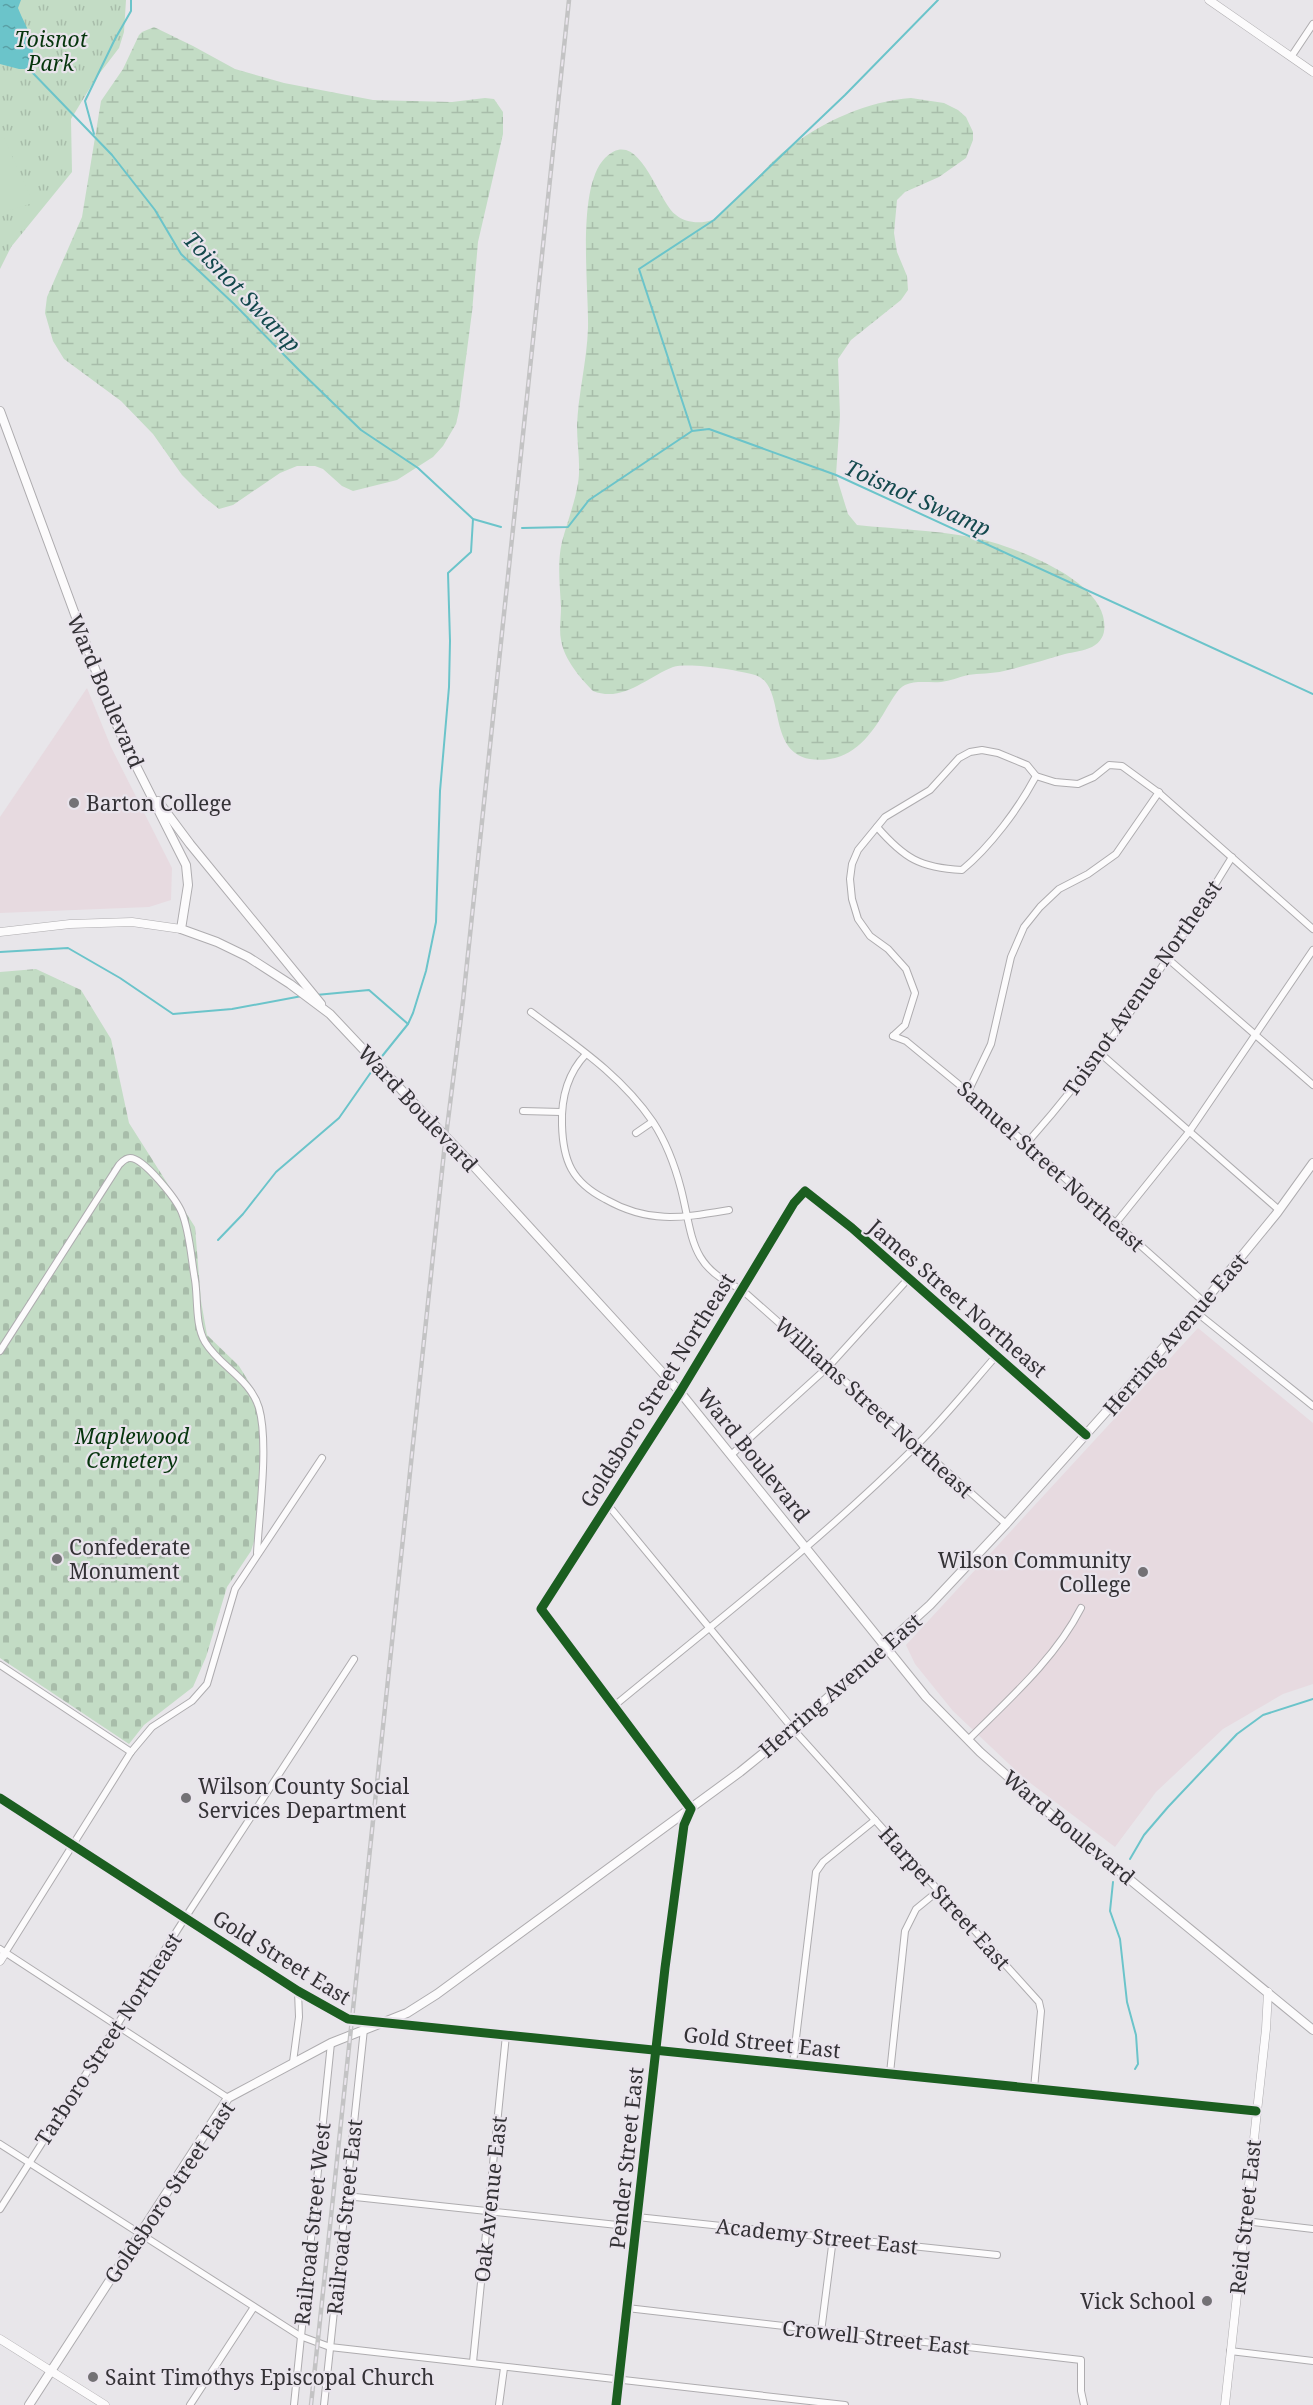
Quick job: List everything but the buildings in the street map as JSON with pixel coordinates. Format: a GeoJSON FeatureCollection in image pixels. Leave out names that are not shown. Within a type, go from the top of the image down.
{"type":"FeatureCollection","features":[{"type":"Feature","properties":{"kind":"main road","name":"Ward Boulevard"},"geometry":{"type":"LineString","coordinates":[[0,411],[118,730],[186,865],[188,885],[181,929],[217,942],[248,957],[290,984],[330,1014],[468,1160],[680,1392],[926,1697],[968,1740],[1056,1819],[1313,2030]]}},
{"type":"Feature","properties":{"kind":"main road"},"geometry":{"type":"LineString","coordinates":[[144,781],[190,844],[330,1014]]}},
{"type":"Feature","properties":{"kind":"main road","name":"Herring Avenue East"},"geometry":{"type":"LineString","coordinates":[[360,2031],[407,2013],[437,1995],[691,1809],[793,1729],[886,1646],[930,1605],[1006,1524],[1196,1312],[1279,1210],[1313,1163]]}},
{"type":"Feature","properties":{"kind":"main road","name":"Goldsboro Street East"},"geometry":{"type":"LineString","coordinates":[[29,2405],[228,2098],[331,2043],[360,2031]]}},
{"type":"Feature","properties":{"kind":"street"},"geometry":{"type":"LineString","coordinates":[[1209,0],[1313,72]]}},
{"type":"Feature","properties":{"kind":"street"},"geometry":{"type":"LineString","coordinates":[[1290,57],[1313,24]]}},
{"type":"Feature","properties":{"kind":"street"},"geometry":{"type":"LineString","coordinates":[[1036,776],[1028,792],[978,856],[962,870],[921,864],[898,851],[877,827],[885,817],[930,790],[959,758],[970,752],[982,750],[998,753],[1027,765],[1036,776],[1055,782],[1078,784],[1094,777],[1109,765],[1122,766],[1159,792],[1313,929]]}},
{"type":"Feature","properties":{"kind":"street"},"geometry":{"type":"LineString","coordinates":[[968,1092],[991,1044],[1011,957],[1024,927],[1059,889],[1088,874],[1116,854],[1159,792]]}},
{"type":"Feature","properties":{"kind":"street","name":"Samuel Street Northeast"},"geometry":{"type":"LineString","coordinates":[[877,827],[858,850],[852,864],[850,879],[852,899],[858,919],[870,936],[888,950],[906,969],[915,993],[905,1025],[893,1036],[906,1041],[968,1092],[1204,1302]]}},
{"type":"Feature","properties":{"kind":"street","name":"Toisnot Avenue Northeast"},"geometry":{"type":"LineString","coordinates":[[1026,1144],[1101,1054],[1167,958],[1232,857]]}},
{"type":"Feature","properties":{"kind":"street"},"geometry":{"type":"LineString","coordinates":[[0,932],[70,924],[132,922],[181,929]]}},
{"type":"Feature","properties":{"kind":"street"},"geometry":{"type":"LineString","coordinates":[[1115,1224],[1189,1132],[1313,950]]}},
{"type":"Feature","properties":{"kind":"street"},"geometry":{"type":"LineString","coordinates":[[1167,958],[1313,1085]]}},
{"type":"Feature","properties":{"kind":"street","name":"Williams Street Northeast"},"geometry":{"type":"LineString","coordinates":[[531,1012],[614,1076],[652,1122],[673,1163],[688,1217],[689,1233],[696,1250],[707,1264],[728,1284],[741,1289],[1006,1524]]}},
{"type":"Feature","properties":{"kind":"street"},"geometry":{"type":"LineString","coordinates":[[586,1054],[576,1064],[562,1102],[564,1152],[572,1173],[586,1188],[633,1214],[688,1217],[729,1210]]}},
{"type":"Feature","properties":{"kind":"street"},"geometry":{"type":"LineString","coordinates":[[1101,1054],[1279,1210]]}},
{"type":"Feature","properties":{"kind":"street"},"geometry":{"type":"LineString","coordinates":[[523,1111],[561,1112]]}},
{"type":"Feature","properties":{"kind":"street"},"geometry":{"type":"LineString","coordinates":[[636,1133],[652,1122]]}},
{"type":"Feature","properties":{"kind":"street"},"geometry":{"type":"LineString","coordinates":[[0,1351],[119,1165],[131,1158],[139,1161],[167,1189],[182,1214],[196,1289],[201,1332],[205,1342],[243,1379],[260,1410],[263,1447],[257,1553]]}},
{"type":"Feature","properties":{"kind":"street","name":"Goldsboro Street Northeast"},"geometry":{"type":"LineString","coordinates":[[614,1706],[541,1610],[680,1392],[794,1203],[805,1191]]}},
{"type":"Feature","properties":{"kind":"street","name":"James Street Northeast"},"geometry":{"type":"LineString","coordinates":[[805,1191],[1086,1435]]}},
{"type":"Feature","properties":{"kind":"street"},"geometry":{"type":"LineString","coordinates":[[731,1455],[829,1366],[908,1279]]}},
{"type":"Feature","properties":{"kind":"street"},"geometry":{"type":"LineString","coordinates":[[1196,1312],[1313,1406]]}},
{"type":"Feature","properties":{"kind":"street"},"geometry":{"type":"LineString","coordinates":[[691,1809],[614,1706],[806,1547],[918,1444],[996,1356]]}},
{"type":"Feature","properties":{"kind":"street"},"geometry":{"type":"LineString","coordinates":[[0,1961],[3,1951],[131,1752],[152,1726],[192,1701],[207,1684],[235,1588],[322,1458]]}},
{"type":"Feature","properties":{"kind":"street","name":"Harper Street East"},"geometry":{"type":"LineString","coordinates":[[608,1505],[793,1729],[1039,2002],[1041,2011],[1034,2089]]}},
{"type":"Feature","properties":{"kind":"street"},"geometry":{"type":"LineString","coordinates":[[968,1740],[1068,1633],[1081,1608]]}},
{"type":"Feature","properties":{"kind":"street","name":"Tarboro Street Northeast"},"geometry":{"type":"LineString","coordinates":[[0,2209],[185,1918],[354,1659]]}},
{"type":"Feature","properties":{"kind":"street"},"geometry":{"type":"LineString","coordinates":[[0,1665],[131,1752]]}},
{"type":"Feature","properties":{"kind":"street","name":"Gold Street East"},"geometry":{"type":"LineString","coordinates":[[0,1798],[298,1991],[348,2019],[1256,2111]]}},
{"type":"Feature","properties":{"kind":"street","name":"Pender Street East"},"geometry":{"type":"LineString","coordinates":[[616,2405],[684,1825],[691,1809]]}},
{"type":"Feature","properties":{"kind":"street"},"geometry":{"type":"LineString","coordinates":[[793,2063],[816,1872],[823,1862],[875,1821]]}},
{"type":"Feature","properties":{"kind":"street"},"geometry":{"type":"LineString","coordinates":[[890,2073],[905,1931],[915,1909],[938,1891]]}},
{"type":"Feature","properties":{"kind":"street"},"geometry":{"type":"LineString","coordinates":[[3,1951],[228,2098]]}},
{"type":"Feature","properties":{"kind":"street"},"geometry":{"type":"LineString","coordinates":[[294,2062],[299,2017],[298,1991]]}},
{"type":"Feature","properties":{"kind":"street","name":"Reid Street East"},"geometry":{"type":"LineString","coordinates":[[1224,2405],[1268,1992]]}},
{"type":"Feature","properties":{"kind":"street","name":"Railroad Street East"},"geometry":{"type":"LineString","coordinates":[[324,2405],[346,2196],[360,2031]]}},
{"type":"Feature","properties":{"kind":"street","name":"Oak Avenue East"},"geometry":{"type":"LineString","coordinates":[[473,2362],[506,2035]]}},
{"type":"Feature","properties":{"kind":"street","name":"Railroad Street West"},"geometry":{"type":"LineString","coordinates":[[294,2405],[331,2043]]}},
{"type":"Feature","properties":{"kind":"street"},"geometry":{"type":"LineString","coordinates":[[0,2144],[300,2336],[330,2347],[845,2405]]}},
{"type":"Feature","properties":{"kind":"street"},"geometry":{"type":"LineString","coordinates":[[346,2196],[636,2227]]}},
{"type":"Feature","properties":{"kind":"street","name":"Academy Street East"},"geometry":{"type":"LineString","coordinates":[[637,2217],[997,2255]]}},
{"type":"Feature","properties":{"kind":"street"},"geometry":{"type":"LineString","coordinates":[[1245,2221],[1313,2229]]}},
{"type":"Feature","properties":{"kind":"street"},"geometry":{"type":"LineString","coordinates":[[821,2331],[833,2238]]}},
{"type":"Feature","properties":{"kind":"street"},"geometry":{"type":"LineString","coordinates":[[190,2405],[255,2307]]}},
{"type":"Feature","properties":{"kind":"street","name":"Crowell Street East"},"geometry":{"type":"LineString","coordinates":[[627,2308],[1081,2360],[1081,2391],[1084,2405]]}},
{"type":"Feature","properties":{"kind":"street"},"geometry":{"type":"LineString","coordinates":[[0,2339],[105,2405]]}},
{"type":"Feature","properties":{"kind":"street"},"geometry":{"type":"LineString","coordinates":[[1230,2351],[1313,2361]]}},
{"type":"Feature","properties":{"kind":"street"},"geometry":{"type":"LineString","coordinates":[[499,2405],[504,2368]]}},
{"type":"Feature","properties":{"kind":"shaded area","name":"Barton College"},"geometry":{"type":"Polygon","coordinates":[[[87,688],[111,747],[172,868],[171,900],[149,907],[0,913],[0,817],[87,688]]]}},
{"type":"Feature","properties":{"kind":"shaded area","name":"Wilson Community College"},"geometry":{"type":"Polygon","coordinates":[[[1198,1328],[1313,1423],[1313,1684],[1283,1694],[1223,1729],[1156,1792],[1115,1847],[1025,1779],[953,1711],[915,1664],[906,1645],[1198,1328]]]}},
{"type":"Feature","properties":{"kind":"green space","name":"Toisnot Park"},"geometry":{"type":"Polygon","coordinates":[[[0,0],[126,0],[124,32],[119,48],[96,78],[71,119],[72,172],[11,247],[0,269],[0,0]]]}},
{"type":"Feature","properties":{"kind":"green space"},"geometry":{"type":"Polygon","coordinates":[[[154,27],[235,69],[284,83],[373,100],[452,102],[494,99],[503,112],[503,134],[478,242],[472,312],[456,424],[443,446],[433,457],[397,480],[353,491],[342,486],[323,469],[315,466],[297,466],[280,473],[233,505],[219,509],[182,475],[153,434],[121,401],[64,359],[53,341],[45,313],[47,297],[82,217],[101,101],[123,69],[139,35],[154,27]]]}},
{"type":"Feature","properties":{"kind":"green space"},"geometry":{"type":"Polygon","coordinates":[[[911,98],[944,103],[958,110],[966,117],[973,132],[973,140],[966,158],[939,177],[905,192],[897,200],[894,233],[897,252],[907,276],[908,290],[901,300],[851,340],[838,359],[840,416],[836,475],[848,514],[857,525],[971,537],[1026,554],[1047,564],[1083,587],[1096,601],[1104,621],[1102,638],[1089,648],[1004,671],[968,675],[941,682],[909,683],[897,692],[865,740],[840,757],[830,759],[808,759],[793,752],[779,725],[772,694],[766,682],[755,675],[690,665],[673,667],[635,687],[614,694],[593,691],[573,668],[565,654],[561,640],[559,566],[560,550],[579,476],[577,426],[588,328],[587,214],[590,191],[596,172],[605,158],[617,150],[628,151],[637,157],[646,168],[676,215],[688,221],[708,221],[726,210],[774,160],[817,129],[863,108],[911,98]]]}},
{"type":"Feature","properties":{"kind":"green space"},"geometry":{"type":"Polygon","coordinates":[[[0,137],[4,138],[33,203],[4,212],[0,212],[0,137]]]}},
{"type":"Feature","properties":{"kind":"green space","name":"Maplewood Cemetery"},"geometry":{"type":"Polygon","coordinates":[[[36,969],[81,990],[111,1039],[129,1123],[195,1227],[201,1301],[207,1335],[239,1366],[260,1400],[266,1444],[261,1519],[251,1551],[227,1587],[206,1657],[193,1687],[144,1725],[129,1744],[0,1658],[0,972],[36,969]]]}},
{"type":"Feature","properties":{"kind":"water"},"geometry":{"type":"Polygon","coordinates":[[[0,0],[21,0],[18,8],[33,44],[29,69],[0,64],[0,0]]]}},
{"type":"Feature","properties":{"kind":"waterway"},"geometry":{"type":"LineString","coordinates":[[94,134],[85,101],[131,11],[131,0]]}},
{"type":"Feature","properties":{"kind":"waterway"},"geometry":{"type":"LineString","coordinates":[[692,431],[639,269],[714,220],[845,95],[938,0]]}},
{"type":"Feature","properties":{"kind":"waterway","name":"Toisnot Swamp"},"geometry":{"type":"LineString","coordinates":[[29,69],[112,155],[155,210],[181,254],[299,370],[361,430],[418,468],[473,519],[501,527]]}},
{"type":"Feature","properties":{"kind":"waterway","name":"Toisnot Swamp"},"geometry":{"type":"LineString","coordinates":[[522,528],[568,527],[589,500],[692,431],[709,429],[836,475],[1313,694]]}},
{"type":"Feature","properties":{"kind":"waterway"},"geometry":{"type":"LineString","coordinates":[[379,1060],[408,1024],[413,1013],[426,971],[436,922],[440,791],[449,687],[448,573],[471,552],[473,519]]}},
{"type":"Feature","properties":{"kind":"waterway"},"geometry":{"type":"LineString","coordinates":[[0,952],[68,948],[120,978],[173,1014],[232,1009],[302,996]]}},
{"type":"Feature","properties":{"kind":"waterway"},"geometry":{"type":"LineString","coordinates":[[316,995],[369,990],[408,1024]]}},
{"type":"Feature","properties":{"kind":"waterway"},"geometry":{"type":"LineString","coordinates":[[218,1240],[243,1214],[276,1172],[339,1118],[376,1065]]}},
{"type":"Feature","properties":{"kind":"waterway"},"geometry":{"type":"LineString","coordinates":[[1130,1859],[1144,1835],[1237,1734],[1263,1715],[1313,1699]]}},
{"type":"Feature","properties":{"kind":"waterway"},"geometry":{"type":"LineString","coordinates":[[1113,1882],[1110,1911],[1120,1939],[1127,2002],[1136,2035],[1138,2064],[1135,2069]]}},
{"type":"Feature","properties":{"kind":"railway"},"geometry":{"type":"LineString","coordinates":[[311,2405],[569,0]]}},
{"type":"Feature","properties":{"kind":"cycle path"},"geometry":{"type":"LineString","coordinates":[[616,2405],[665,1968],[684,1825],[691,1809],[541,1609],[680,1392],[794,1203],[805,1191],[852,1228],[1086,1435]]}},
{"type":"Feature","properties":{"kind":"cycle path"},"geometry":{"type":"LineString","coordinates":[[0,1798],[298,1991],[348,2019],[1256,2111]]}},
{"type":"Feature","properties":{"kind":"place","name":"Barton College"},"geometry":{"type":"Point","coordinates":[74,803]}},
{"type":"Feature","properties":{"kind":"place","name":"Confederate Monument"},"geometry":{"type":"Point","coordinates":[57,1559]}},
{"type":"Feature","properties":{"kind":"place","name":"Wilson Community College"},"geometry":{"type":"Point","coordinates":[1143,1572]}},
{"type":"Feature","properties":{"kind":"place","name":"Wilson County Social Services Department"},"geometry":{"type":"Point","coordinates":[186,1798]}},
{"type":"Feature","properties":{"kind":"place","name":"Vick School"},"geometry":{"type":"Point","coordinates":[1207,2301]}},
{"type":"Feature","properties":{"kind":"place","name":"Saint Timothys Episcopal Church"},"geometry":{"type":"Point","coordinates":[93,2377]}}]}
